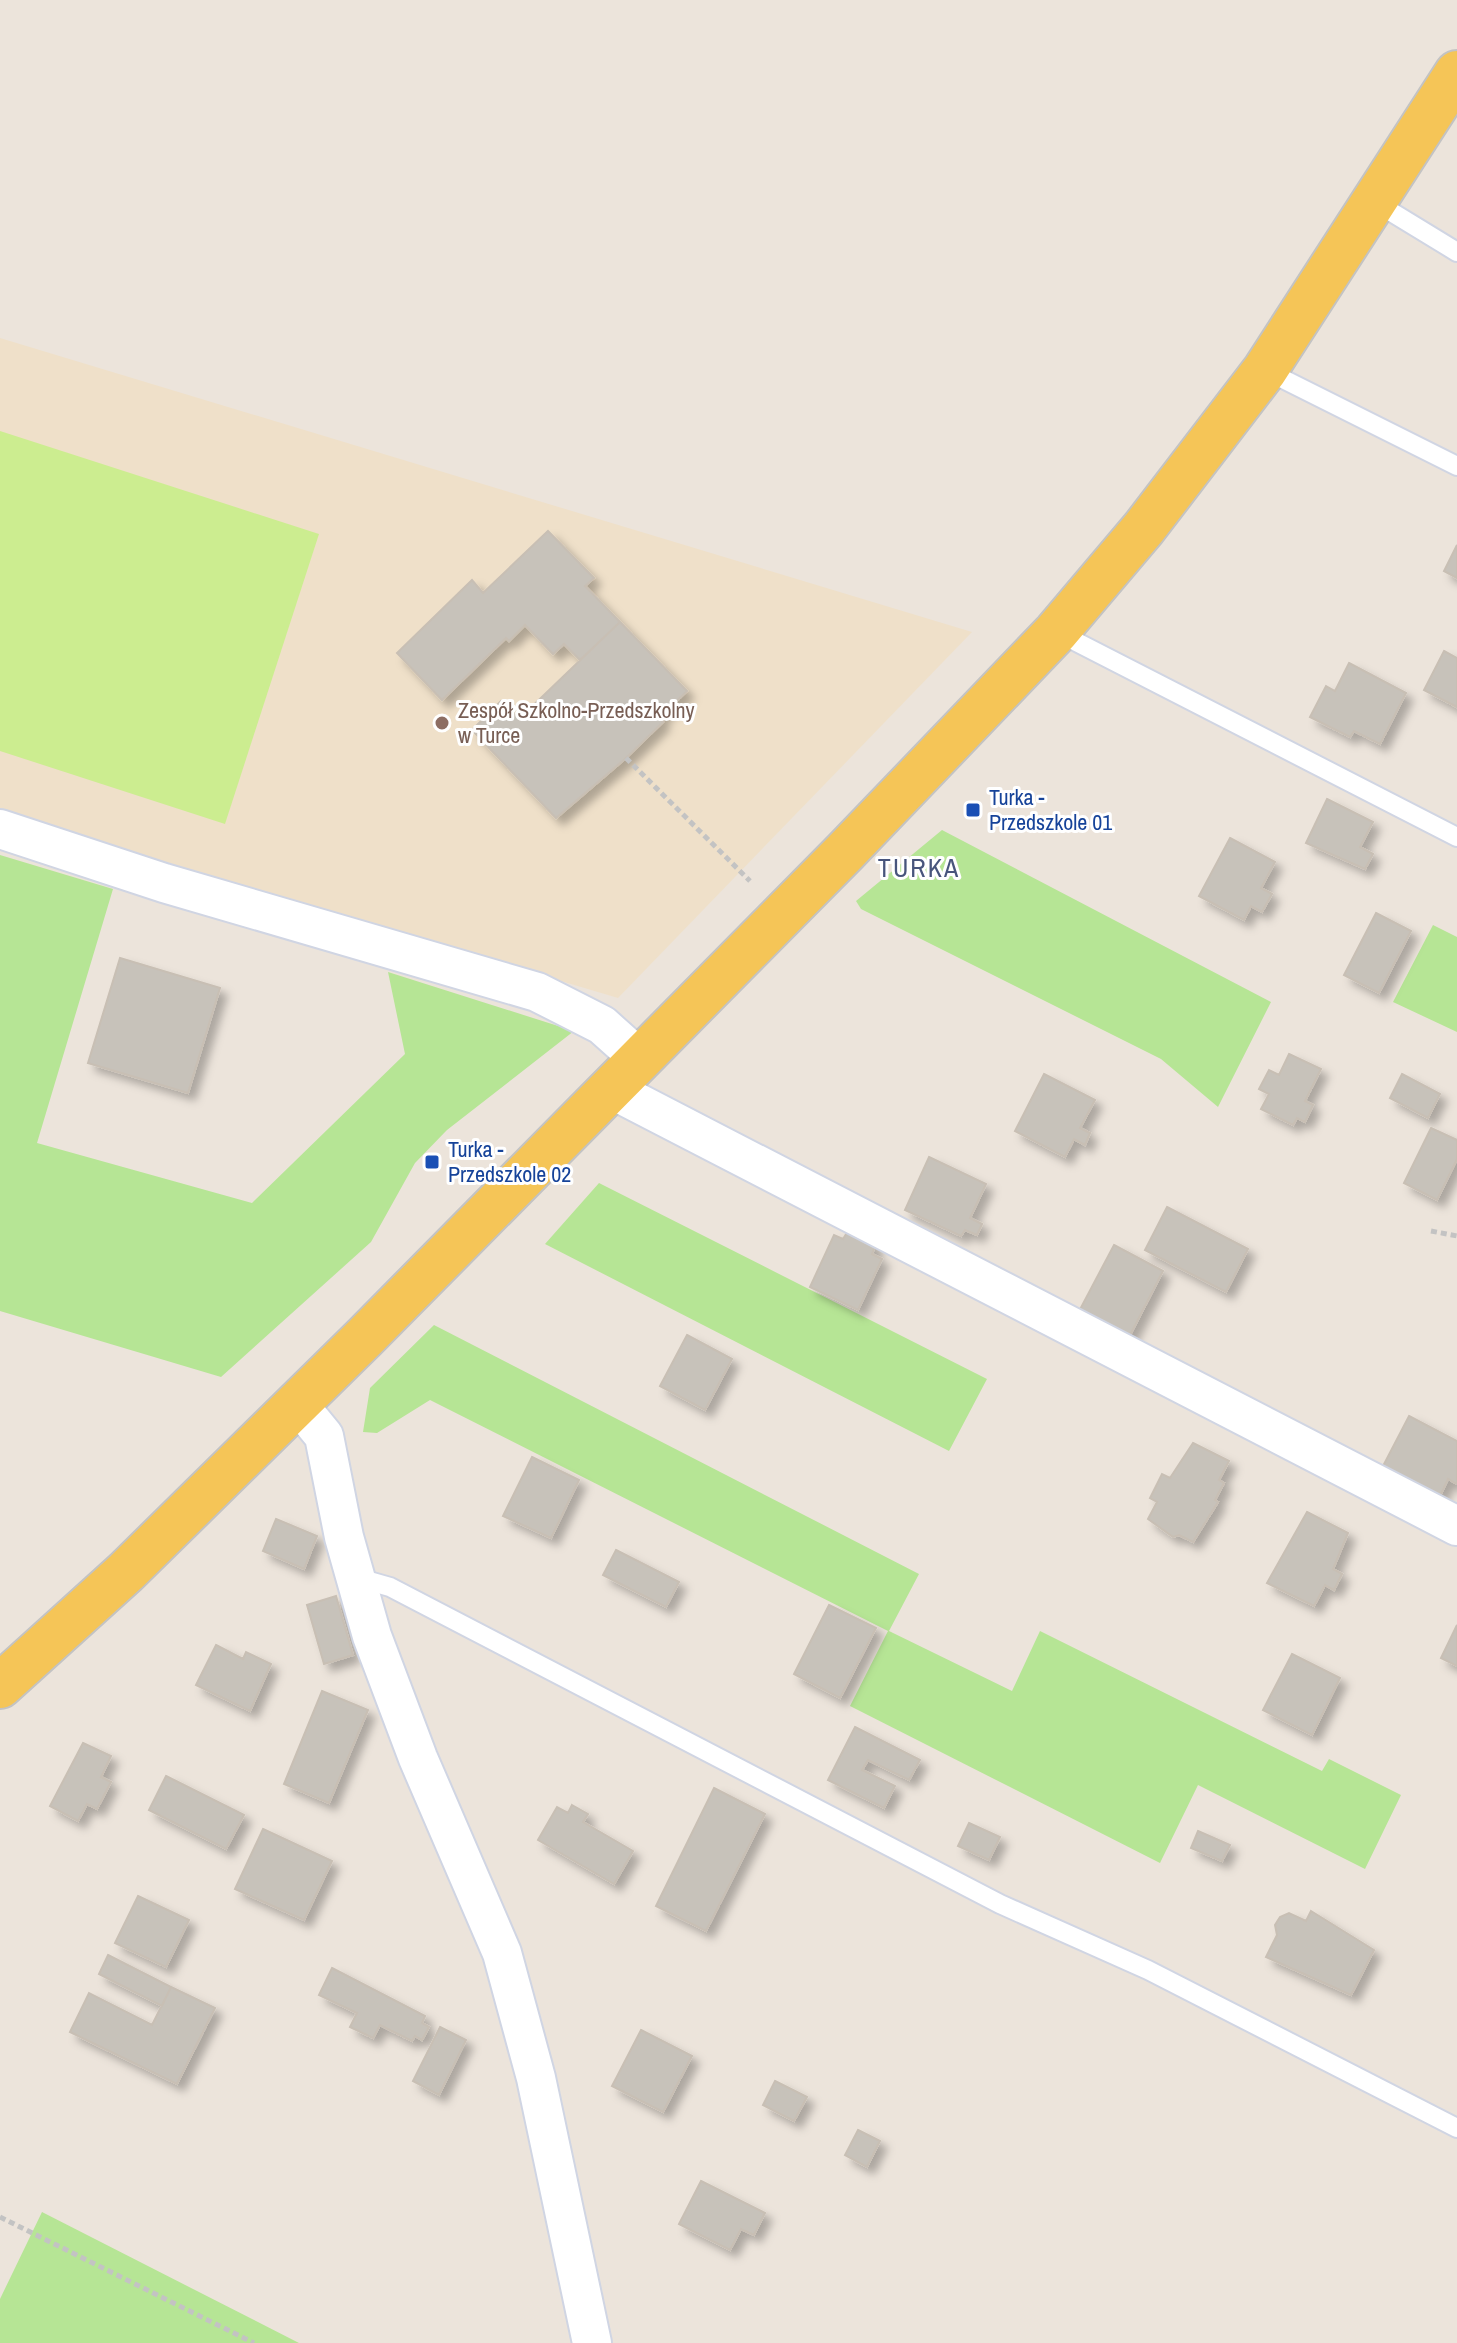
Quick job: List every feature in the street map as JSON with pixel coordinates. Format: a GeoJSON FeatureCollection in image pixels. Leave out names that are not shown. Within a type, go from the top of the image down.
{"type":"FeatureCollection","features":[{"type":"Feature","properties":{"kind":"main road"},"geometry":{"type":"LineString","coordinates":[[0,1686],[73,1623],[297,1403],[988,707],[1056,632],[1144,528],[1265,370],[1457,73]]}},
{"type":"Feature","properties":{"kind":"street"},"geometry":{"type":"LineString","coordinates":[[0,829],[164,883],[358,937],[537,992],[602,1025],[625,1074],[1457,1526]]}},
{"type":"Feature","properties":{"kind":"street"},"geometry":{"type":"LineString","coordinates":[[297,1403],[324,1436],[354,1577],[372,1636],[418,1758],[502,1953],[536,2078],[592,2343]]}},
{"type":"Feature","properties":{"kind":"lane"},"geometry":{"type":"LineString","coordinates":[[1375,202],[1457,252]]}},
{"type":"Feature","properties":{"kind":"lane"},"geometry":{"type":"LineString","coordinates":[[1265,370],[1457,466]]}},
{"type":"Feature","properties":{"kind":"lane"},"geometry":{"type":"LineString","coordinates":[[1056,632],[1457,837]]}},
{"type":"Feature","properties":{"kind":"lane"},"geometry":{"type":"LineString","coordinates":[[354,1577],[390,1587],[1000,1904],[1148,1970],[1457,2128]]}},
{"type":"Feature","properties":{"kind":"path"},"geometry":{"type":"LineString","coordinates":[[626,758],[750,881]]}},
{"type":"Feature","properties":{"kind":"path"},"geometry":{"type":"LineString","coordinates":[[1431,1231],[1457,1236]]}},
{"type":"Feature","properties":{"kind":"path"},"geometry":{"type":"LineString","coordinates":[[0,2217],[254,2343]]}},
{"type":"Feature","properties":{"kind":"shaded area","name":"Zespół Szkolno-Przedszkolny w Turce"},"geometry":{"type":"Polygon","coordinates":[[[0,338],[972,632],[618,998],[0,814],[0,338]]]}},
{"type":"Feature","properties":{"kind":"green space"},"geometry":{"type":"Polygon","coordinates":[[[0,431],[319,534],[225,824],[0,751],[0,431]]]}},
{"type":"Feature","properties":{"kind":"green space"},"geometry":{"type":"Polygon","coordinates":[[[942,830],[1271,1002],[1218,1107],[1161,1059],[861,909],[856,901],[942,830]]]}},
{"type":"Feature","properties":{"kind":"green space"},"geometry":{"type":"Polygon","coordinates":[[[0,855],[113,889],[37,1143],[252,1203],[405,1054],[388,972],[574,1031],[447,1130],[415,1163],[371,1242],[221,1377],[0,1311],[0,855]]]}},
{"type":"Feature","properties":{"kind":"green space"},"geometry":{"type":"Polygon","coordinates":[[[1433,925],[1457,937],[1457,1032],[1393,1002],[1433,925]]]}},
{"type":"Feature","properties":{"kind":"green space"},"geometry":{"type":"Polygon","coordinates":[[[599,1183],[987,1379],[949,1451],[545,1244],[599,1183]]]}},
{"type":"Feature","properties":{"kind":"green space"},"geometry":{"type":"Polygon","coordinates":[[[434,1325],[919,1574],[889,1631],[1012,1691],[1040,1631],[1322,1771],[1329,1759],[1401,1795],[1365,1869],[1198,1785],[1160,1863],[850,1706],[888,1631],[430,1400],[377,1433],[363,1432],[370,1388],[434,1325]]]}},
{"type":"Feature","properties":{"kind":"green space"},"geometry":{"type":"Polygon","coordinates":[[[42,2212],[299,2343],[0,2343],[0,2299],[42,2212]]]}},
{"type":"Feature","properties":{"kind":"building"},"geometry":{"type":"Polygon","coordinates":[[[548,531],[594,578],[585,586],[620,622],[580,660],[564,644],[553,654],[525,625],[509,641],[506,638],[442,700],[397,653],[472,580],[483,593],[548,531]]]}},
{"type":"Feature","properties":{"kind":"building"},"geometry":{"type":"Polygon","coordinates":[[[1457,545],[1457,578],[1444,571],[1457,545]]]}},
{"type":"Feature","properties":{"kind":"building"},"geometry":{"type":"Polygon","coordinates":[[[620,622],[687,691],[659,718],[663,722],[626,758],[556,818],[472,730],[501,701],[519,719],[620,622]]]}},
{"type":"Feature","properties":{"kind":"building"},"geometry":{"type":"Polygon","coordinates":[[[1444,651],[1457,658],[1457,707],[1424,690],[1444,651]]]}},
{"type":"Feature","properties":{"kind":"building"},"geometry":{"type":"Polygon","coordinates":[[[1349,663],[1406,693],[1380,744],[1354,731],[1350,737],[1310,717],[1326,686],[1335,691],[1349,663]]]}},
{"type":"Feature","properties":{"kind":"building"},"geometry":{"type":"Polygon","coordinates":[[[1327,799],[1373,822],[1360,847],[1373,854],[1365,869],[1306,843],[1327,799]]]}},
{"type":"Feature","properties":{"kind":"building"},"geometry":{"type":"Polygon","coordinates":[[[1230,838],[1275,862],[1261,888],[1272,894],[1262,912],[1251,906],[1244,920],[1199,896],[1230,838]]]}},
{"type":"Feature","properties":{"kind":"building"},"geometry":{"type":"Polygon","coordinates":[[[1376,913],[1411,931],[1379,993],[1344,975],[1376,913]]]}},
{"type":"Feature","properties":{"kind":"building"},"geometry":{"type":"Polygon","coordinates":[[[120,958],[220,988],[188,1093],[88,1063],[120,958]]]}},
{"type":"Feature","properties":{"kind":"building"},"geometry":{"type":"Polygon","coordinates":[[[1289,1054],[1321,1069],[1305,1101],[1313,1105],[1305,1122],[1297,1118],[1293,1125],[1261,1109],[1269,1094],[1259,1089],[1269,1070],[1279,1075],[1289,1054]]]}},
{"type":"Feature","properties":{"kind":"building"},"geometry":{"type":"Polygon","coordinates":[[[1044,1074],[1095,1100],[1080,1128],[1090,1133],[1085,1145],[1074,1139],[1065,1157],[1015,1131],[1044,1074]]]}},
{"type":"Feature","properties":{"kind":"building"},"geometry":{"type":"Polygon","coordinates":[[[1402,1074],[1440,1094],[1428,1118],[1390,1098],[1402,1074]]]}},
{"type":"Feature","properties":{"kind":"building"},"geometry":{"type":"Polygon","coordinates":[[[1431,1128],[1457,1140],[1457,1159],[1437,1200],[1404,1183],[1431,1128]]]}},
{"type":"Feature","properties":{"kind":"building"},"geometry":{"type":"Polygon","coordinates":[[[929,1157],[986,1184],[970,1218],[982,1224],[977,1235],[965,1230],[961,1236],[905,1210],[929,1157]]]}},
{"type":"Feature","properties":{"kind":"building"},"geometry":{"type":"Polygon","coordinates":[[[1167,1207],[1248,1249],[1226,1292],[1145,1250],[1167,1207]]]}},
{"type":"Feature","properties":{"kind":"building"},"geometry":{"type":"Polygon","coordinates":[[[848,1231],[876,1244],[872,1254],[882,1259],[858,1310],[810,1287],[834,1235],[843,1239],[848,1231]]]}},
{"type":"Feature","properties":{"kind":"building"},"geometry":{"type":"Polygon","coordinates":[[[1114,1245],[1163,1271],[1126,1343],[1076,1317],[1114,1245]]]}},
{"type":"Feature","properties":{"kind":"building"},"geometry":{"type":"Polygon","coordinates":[[[687,1335],[732,1359],[705,1410],[660,1386],[687,1335]]]}},
{"type":"Feature","properties":{"kind":"building"},"geometry":{"type":"Polygon","coordinates":[[[1409,1416],[1457,1441],[1457,1484],[1448,1479],[1440,1496],[1383,1466],[1409,1416]]]}},
{"type":"Feature","properties":{"kind":"building"},"geometry":{"type":"Polygon","coordinates":[[[1193,1443],[1229,1461],[1219,1480],[1224,1483],[1215,1500],[1218,1502],[1193,1542],[1179,1535],[1173,1537],[1148,1519],[1157,1502],[1150,1498],[1162,1474],[1170,1478],[1193,1443]]]}},
{"type":"Feature","properties":{"kind":"building"},"geometry":{"type":"Polygon","coordinates":[[[532,1457],[579,1480],[551,1538],[503,1516],[532,1457]]]}},
{"type":"Feature","properties":{"kind":"building"},"geometry":{"type":"Polygon","coordinates":[[[1307,1512],[1348,1533],[1333,1569],[1342,1574],[1334,1590],[1325,1585],[1314,1606],[1267,1583],[1307,1512]]]}},
{"type":"Feature","properties":{"kind":"building"},"geometry":{"type":"Polygon","coordinates":[[[276,1519],[317,1536],[304,1569],[263,1551],[276,1519]]]}},
{"type":"Feature","properties":{"kind":"building"},"geometry":{"type":"Polygon","coordinates":[[[616,1550],[679,1582],[666,1607],[603,1575],[616,1550]]]}},
{"type":"Feature","properties":{"kind":"building"},"geometry":{"type":"Polygon","coordinates":[[[336,1596],[353,1655],[324,1664],[307,1605],[336,1596]]]}},
{"type":"Feature","properties":{"kind":"building"},"geometry":{"type":"Polygon","coordinates":[[[829,1605],[876,1628],[840,1698],[794,1674],[829,1605]]]}},
{"type":"Feature","properties":{"kind":"building"},"geometry":{"type":"Polygon","coordinates":[[[1457,1625],[1457,1666],[1441,1658],[1457,1625]]]}},
{"type":"Feature","properties":{"kind":"building"},"geometry":{"type":"Polygon","coordinates":[[[216,1645],[243,1659],[246,1652],[271,1664],[250,1711],[196,1685],[216,1645]]]}},
{"type":"Feature","properties":{"kind":"building"},"geometry":{"type":"Polygon","coordinates":[[[1292,1654],[1340,1678],[1312,1735],[1263,1710],[1292,1654]]]}},
{"type":"Feature","properties":{"kind":"building"},"geometry":{"type":"Polygon","coordinates":[[[322,1691],[368,1710],[329,1803],[284,1784],[322,1691]]]}},
{"type":"Feature","properties":{"kind":"building"},"geometry":{"type":"Polygon","coordinates":[[[855,1727],[920,1760],[909,1780],[868,1760],[862,1770],[895,1786],[884,1808],[828,1780],[855,1727]]]}},
{"type":"Feature","properties":{"kind":"building"},"geometry":{"type":"Polygon","coordinates":[[[83,1743],[111,1756],[101,1777],[111,1782],[97,1809],[87,1804],[78,1821],[50,1806],[83,1743]]]}},
{"type":"Feature","properties":{"kind":"building"},"geometry":{"type":"Polygon","coordinates":[[[166,1776],[244,1815],[226,1849],[149,1810],[166,1776]]]}},
{"type":"Feature","properties":{"kind":"building"},"geometry":{"type":"Polygon","coordinates":[[[714,1788],[765,1814],[706,1931],[656,1906],[714,1788]]]}},
{"type":"Feature","properties":{"kind":"building"},"geometry":{"type":"Polygon","coordinates":[[[572,1805],[588,1814],[583,1822],[633,1851],[614,1884],[538,1840],[557,1807],[568,1813],[572,1805]]]}},
{"type":"Feature","properties":{"kind":"building"},"geometry":{"type":"Polygon","coordinates":[[[969,1823],[1000,1837],[989,1860],[958,1846],[969,1823]]]}},
{"type":"Feature","properties":{"kind":"building"},"geometry":{"type":"Polygon","coordinates":[[[263,1829],[332,1861],[304,1920],[235,1889],[263,1829]]]}},
{"type":"Feature","properties":{"kind":"building"},"geometry":{"type":"Polygon","coordinates":[[[1198,1831],[1230,1845],[1222,1861],[1191,1848],[1198,1831]]]}},
{"type":"Feature","properties":{"kind":"building"},"geometry":{"type":"Polygon","coordinates":[[[138,1896],[189,1920],[166,1967],[115,1943],[138,1896]]]}},
{"type":"Feature","properties":{"kind":"building"},"geometry":{"type":"Polygon","coordinates":[[[1311,1911],[1374,1950],[1351,1995],[1266,1957],[1277,1935],[1275,1925],[1280,1917],[1289,1913],[1306,1921],[1311,1911]]]}},
{"type":"Feature","properties":{"kind":"building"},"geometry":{"type":"Polygon","coordinates":[[[108,1955],[171,1987],[162,2006],[99,1974],[108,1955]]]}},
{"type":"Feature","properties":{"kind":"building"},"geometry":{"type":"Polygon","coordinates":[[[332,1968],[425,2016],[422,2023],[429,2027],[422,2040],[415,2036],[412,2041],[380,2025],[373,2038],[350,2027],[357,2013],[319,1995],[332,1968]]]}},
{"type":"Feature","properties":{"kind":"building"},"geometry":{"type":"Polygon","coordinates":[[[171,1987],[215,2008],[177,2084],[70,2032],[89,1993],[152,2025],[171,1987]]]}},
{"type":"Feature","properties":{"kind":"building"},"geometry":{"type":"Polygon","coordinates":[[[440,2027],[466,2040],[439,2095],[413,2081],[440,2027]]]}},
{"type":"Feature","properties":{"kind":"building"},"geometry":{"type":"Polygon","coordinates":[[[641,2030],[692,2056],[663,2112],[612,2086],[641,2030]]]}},
{"type":"Feature","properties":{"kind":"building"},"geometry":{"type":"Polygon","coordinates":[[[775,2081],[807,2097],[794,2121],[763,2105],[775,2081]]]}},
{"type":"Feature","properties":{"kind":"building"},"geometry":{"type":"Polygon","coordinates":[[[858,2130],[880,2141],[867,2167],[845,2155],[858,2130]]]}},
{"type":"Feature","properties":{"kind":"building"},"geometry":{"type":"Polygon","coordinates":[[[701,2181],[765,2213],[754,2235],[741,2229],[730,2250],[679,2224],[701,2181]]]}},
{"type":"Feature","properties":{"kind":"place","name":"Zespół Szkolno-Przedszkolny w Turce"},"geometry":{"type":"Point","coordinates":[442,723]}},
{"type":"Feature","properties":{"kind":"place","name":"Turka - Przedszkole 01"},"geometry":{"type":"Point","coordinates":[973,810]}},
{"type":"Feature","properties":{"kind":"place","name":"Turka - Przedszkole 02"},"geometry":{"type":"Point","coordinates":[432,1162]}},
{"type":"Feature","properties":{"kind":"district","name":"TURKA"},"geometry":{"type":"Point","coordinates":[919,868]}}]}
